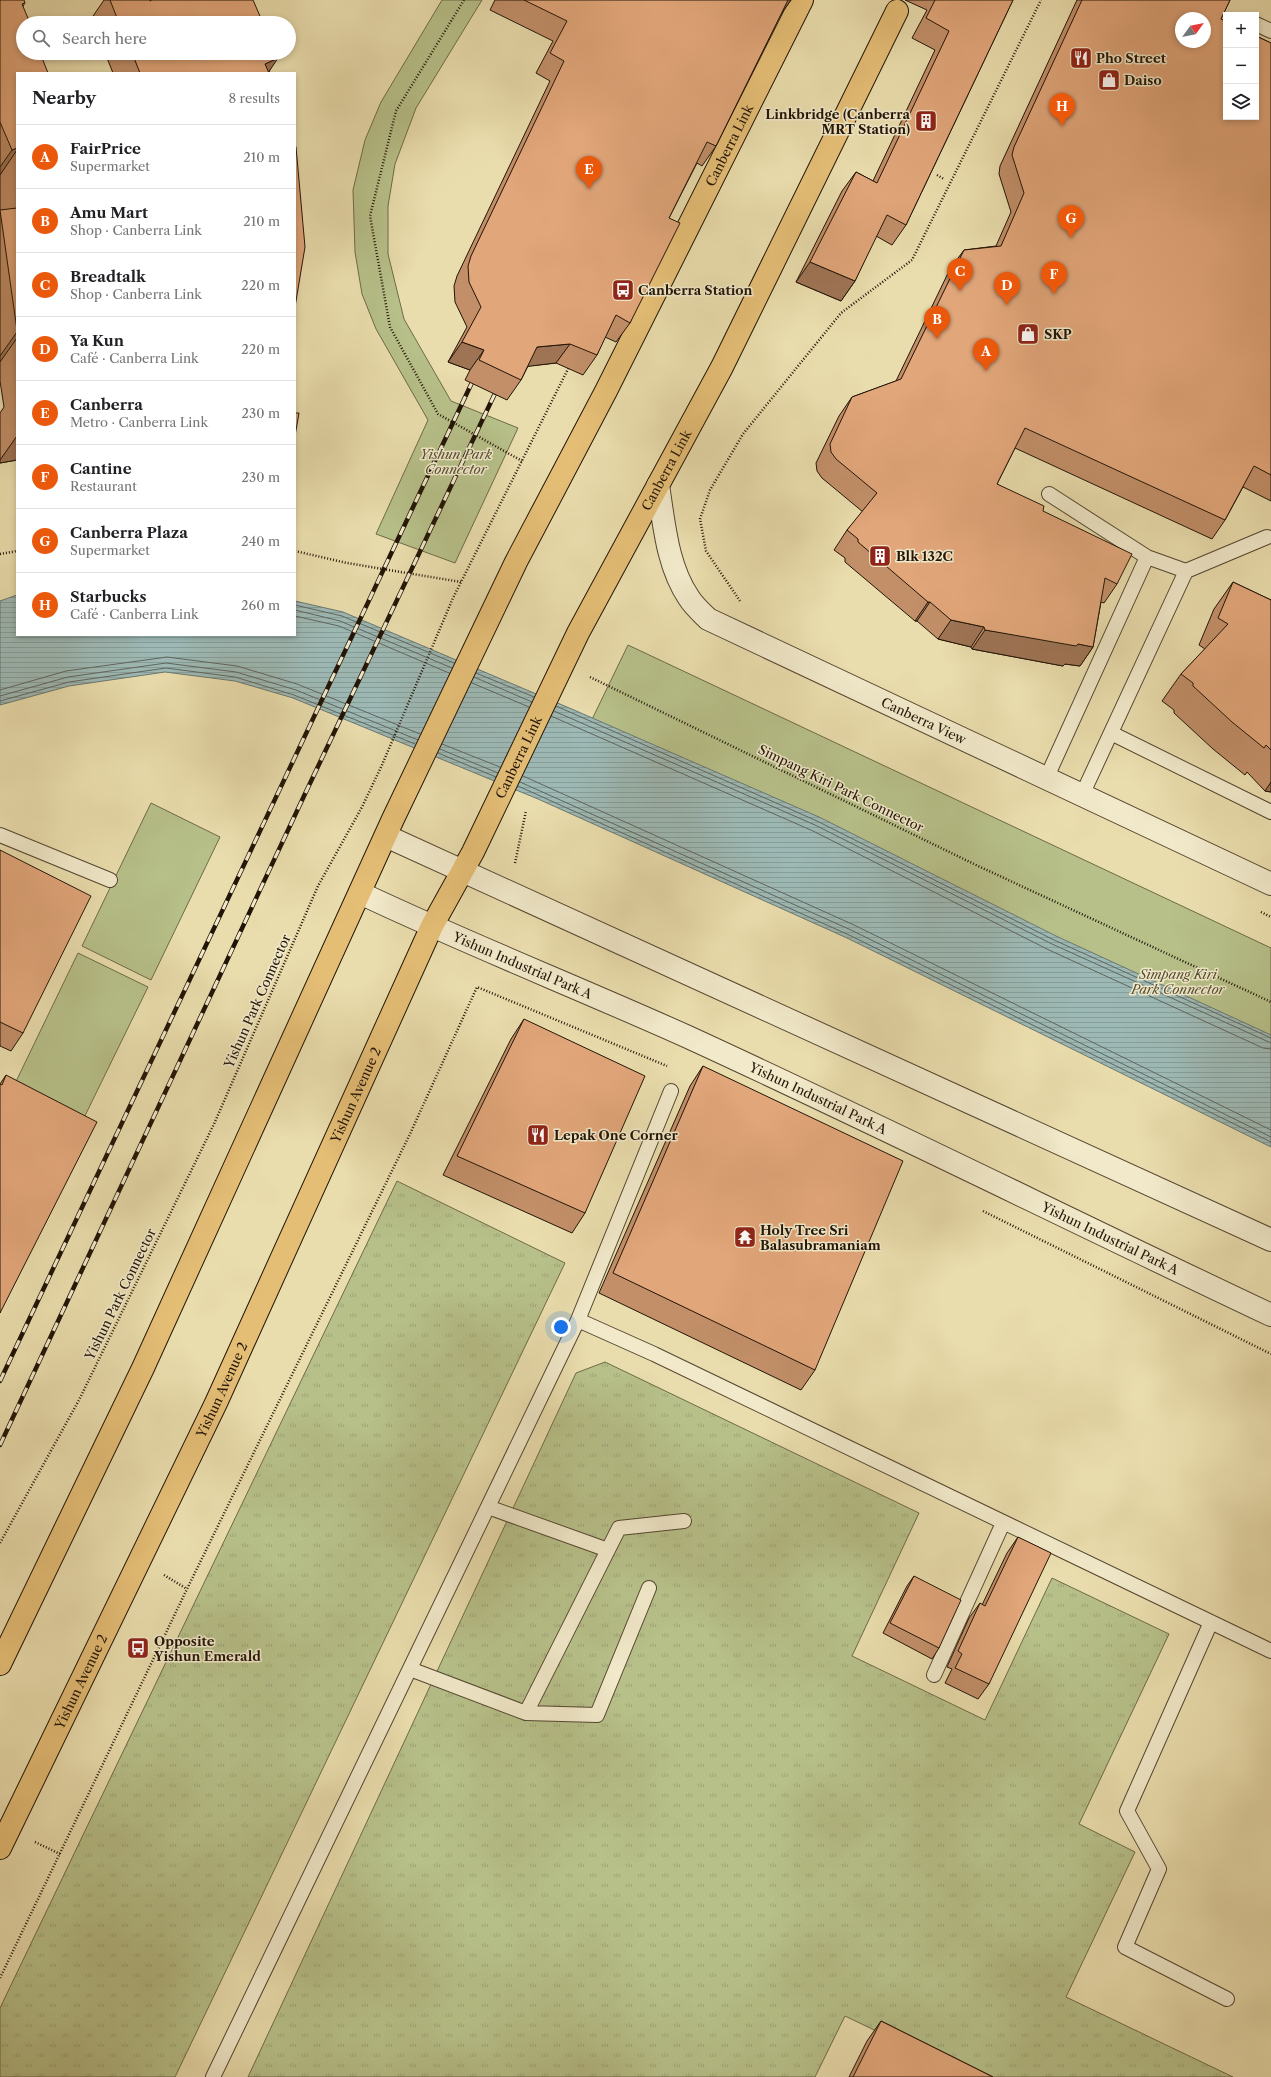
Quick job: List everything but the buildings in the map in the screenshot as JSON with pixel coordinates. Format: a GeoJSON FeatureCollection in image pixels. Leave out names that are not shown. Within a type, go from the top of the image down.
{"type":"FeatureCollection","features":[{"type":"Feature","properties":{"kind":"main road","name":"Canberra Link"},"geometry":{"type":"LineString","coordinates":[[360,893],[516,562],[606,392],[802,0]]}},
{"type":"Feature","properties":{"kind":"main road","name":"Canberra Link"},"geometry":{"type":"LineString","coordinates":[[432,926],[468,861],[578,633],[722,367],[897,11]]}},
{"type":"Feature","properties":{"kind":"main road"},"geometry":{"type":"LineString","coordinates":[[0,1664],[143,1368],[360,893]]}},
{"type":"Feature","properties":{"kind":"main road","name":"Yishun Avenue 2"},"geometry":{"type":"LineString","coordinates":[[0,1848],[216,1403],[432,926]]}},
{"type":"Feature","properties":{"kind":"street","name":"Canberra View"},"geometry":{"type":"LineString","coordinates":[[658,485],[667,540],[675,570],[689,598],[708,619],[1271,884]]}},
{"type":"Feature","properties":{"kind":"street"},"geometry":{"type":"LineString","coordinates":[[390,828],[468,861],[1271,1240]]}},
{"type":"Feature","properties":{"kind":"street","name":"Yishun Industrial Park A"},"geometry":{"type":"LineString","coordinates":[[360,893],[432,926],[686,1036],[946,1158],[1271,1315]]}},
{"type":"Feature","properties":{"kind":"lane"},"geometry":{"type":"LineString","coordinates":[[1259,25],[1271,31]]}},
{"type":"Feature","properties":{"kind":"lane"},"geometry":{"type":"LineString","coordinates":[[1050,494],[1147,557],[1186,570],[1267,537]]}},
{"type":"Feature","properties":{"kind":"lane"},"geometry":{"type":"LineString","coordinates":[[1046,779],[1147,557]]}},
{"type":"Feature","properties":{"kind":"lane"},"geometry":{"type":"LineString","coordinates":[[1082,795],[1186,570]]}},
{"type":"Feature","properties":{"kind":"lane"},"geometry":{"type":"LineString","coordinates":[[1111,733],[1271,812]]}},
{"type":"Feature","properties":{"kind":"lane"},"geometry":{"type":"LineString","coordinates":[[0,835],[110,880]]}},
{"type":"Feature","properties":{"kind":"lane"},"geometry":{"type":"LineString","coordinates":[[213,2077],[578,1320],[671,1091]]}},
{"type":"Feature","properties":{"kind":"lane"},"geometry":{"type":"LineString","coordinates":[[578,1320],[654,1354],[1271,1651]]}},
{"type":"Feature","properties":{"kind":"lane"},"geometry":{"type":"LineString","coordinates":[[488,1508],[608,1550]]}},
{"type":"Feature","properties":{"kind":"lane"},"geometry":{"type":"LineString","coordinates":[[526,1714],[620,1528],[684,1521]]}},
{"type":"Feature","properties":{"kind":"lane"},"geometry":{"type":"LineString","coordinates":[[934,1675],[1004,1523]]}},
{"type":"Feature","properties":{"kind":"lane"},"geometry":{"type":"LineString","coordinates":[[410,1669],[526,1714],[597,1715],[648,1588]]}},
{"type":"Feature","properties":{"kind":"lane"},"geometry":{"type":"LineString","coordinates":[[1211,1622],[1127,1811],[1159,1868],[1125,1946],[1227,2000]]}},
{"type":"Feature","properties":{"kind":"path"},"geometry":{"type":"LineString","coordinates":[[464,0],[396,111],[370,216],[390,327],[438,414],[522,461]]}},
{"type":"Feature","properties":{"kind":"path"},"geometry":{"type":"LineString","coordinates":[[706,551],[700,519],[710,490],[743,434],[841,313],[912,260],[1041,0]]}},
{"type":"Feature","properties":{"kind":"path"},"geometry":{"type":"LineString","coordinates":[[937,175],[944,179]]}},
{"type":"Feature","properties":{"kind":"path","name":"Yishun Park Connector"},"geometry":{"type":"LineString","coordinates":[[0,1543],[83,1393],[214,1124],[318,886],[362,807],[382,765],[453,598],[572,362]]}},
{"type":"Feature","properties":{"kind":"path"},"geometry":{"type":"LineString","coordinates":[[0,554],[16,551]]}},
{"type":"Feature","properties":{"kind":"path"},"geometry":{"type":"LineString","coordinates":[[296,551],[347,562],[461,582]]}},
{"type":"Feature","properties":{"kind":"path","name":"Simpang Kiri Park Connector"},"geometry":{"type":"LineString","coordinates":[[588,683],[591,676],[976,865],[1271,1002]]}},
{"type":"Feature","properties":{"kind":"path"},"geometry":{"type":"LineString","coordinates":[[514,867],[528,804]]}},
{"type":"Feature","properties":{"kind":"path"},"geometry":{"type":"LineString","coordinates":[[0,1978],[186,1589],[410,1134],[477,987],[668,1066]]}},
{"type":"Feature","properties":{"kind":"path"},"geometry":{"type":"LineString","coordinates":[[976,1207],[1271,1354]]}},
{"type":"Feature","properties":{"kind":"green space","name":"Yishun Park Connector"},"geometry":{"type":"Polygon","coordinates":[[[442,0],[482,0],[416,108],[395,164],[388,206],[388,254],[404,319],[451,401],[518,428],[455,563],[376,534],[428,420],[376,329],[362,294],[355,252],[353,190],[365,140],[381,102],[442,0]]]}},
{"type":"Feature","properties":{"kind":"green space","name":"Simpang Kiri Park Connector"},"geometry":{"type":"Polygon","coordinates":[[[628,645],[1271,948],[1271,1103],[568,769],[628,645]]]}},
{"type":"Feature","properties":{"kind":"green space"},"geometry":{"type":"Polygon","coordinates":[[[151,803],[220,837],[151,980],[82,946],[151,803]]]}},
{"type":"Feature","properties":{"kind":"green space"},"geometry":{"type":"Polygon","coordinates":[[[78,953],[148,987],[78,1130],[9,1096],[78,953]]]}},
{"type":"Feature","properties":{"kind":"green space"},"geometry":{"type":"Polygon","coordinates":[[[397,1181],[565,1263],[175,2077],[0,2077],[0,2008],[397,1181]]]}},
{"type":"Feature","properties":{"kind":"green space"},"geometry":{"type":"Polygon","coordinates":[[[605,1362],[919,1513],[852,1656],[985,1720],[1052,1578],[1169,1634],[1079,1824],[1135,1852],[1066,1997],[1233,2077],[972,2077],[845,2016],[815,2077],[248,2077],[576,1373],[605,1362]]]}},
{"type":"Feature","properties":{"kind":"water"},"geometry":{"type":"Polygon","coordinates":[[[16,595],[16,636],[296,636],[296,601],[343,612],[574,710],[819,817],[1056,936],[1271,1035],[1271,1147],[847,938],[538,799],[293,698],[235,681],[165,672],[69,686],[0,705],[0,601],[16,595]]]}},
{"type":"Feature","properties":{"kind":"railway"},"geometry":{"type":"LineString","coordinates":[[0,1381],[476,374]]}},
{"type":"Feature","properties":{"kind":"railway"},"geometry":{"type":"LineString","coordinates":[[0,1445],[304,796],[499,385]]}},
{"type":"Feature","properties":{"kind":"place","name":"Pho Street"},"geometry":{"type":"Point","coordinates":[1081,58]}},
{"type":"Feature","properties":{"kind":"place","name":"Daiso"},"geometry":{"type":"Point","coordinates":[1109,80]}},
{"type":"Feature","properties":{"kind":"place","name":"Linkbridge (Canberra MRT Station)"},"geometry":{"type":"Point","coordinates":[926,121]}},
{"type":"Feature","properties":{"kind":"place","name":"Starbucks"},"geometry":{"type":"Point","coordinates":[1062,126]}},
{"type":"Feature","properties":{"kind":"place","name":"Canberra"},"geometry":{"type":"Point","coordinates":[589,189]}},
{"type":"Feature","properties":{"kind":"place","name":"Canberra Plaza"},"geometry":{"type":"Point","coordinates":[1071,238]}},
{"type":"Feature","properties":{"kind":"place","name":"Canberra Station"},"geometry":{"type":"Point","coordinates":[623,290]}},
{"type":"Feature","properties":{"kind":"place","name":"Breadtalk"},"geometry":{"type":"Point","coordinates":[960,291]}},
{"type":"Feature","properties":{"kind":"place","name":"Cantine"},"geometry":{"type":"Point","coordinates":[1054,294]}},
{"type":"Feature","properties":{"kind":"place","name":"Ya Kun"},"geometry":{"type":"Point","coordinates":[1007,305]}},
{"type":"Feature","properties":{"kind":"place","name":"SKP"},"geometry":{"type":"Point","coordinates":[1028,334]}},
{"type":"Feature","properties":{"kind":"place","name":"Amu Mart"},"geometry":{"type":"Point","coordinates":[937,339]}},
{"type":"Feature","properties":{"kind":"place","name":"FairPrice"},"geometry":{"type":"Point","coordinates":[986,371]}},
{"type":"Feature","properties":{"kind":"place","name":"Blk 132C"},"geometry":{"type":"Point","coordinates":[880,556]}},
{"type":"Feature","properties":{"kind":"place","name":"Lepak One Corner"},"geometry":{"type":"Point","coordinates":[538,1135]}},
{"type":"Feature","properties":{"kind":"place","name":"Holy Tree Sri Balasubramaniam"},"geometry":{"type":"Point","coordinates":[745,1237]}},
{"type":"Feature","properties":{"kind":"place","name":"Opposite Yishun Emerald"},"geometry":{"type":"Point","coordinates":[138,1648]}}]}
